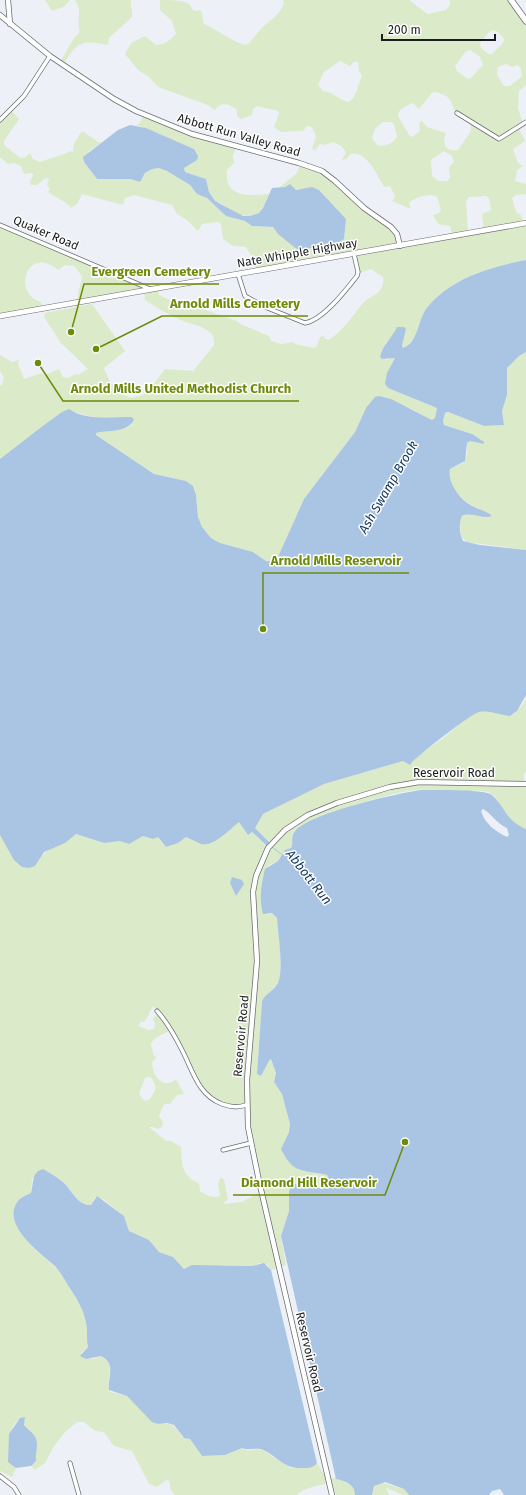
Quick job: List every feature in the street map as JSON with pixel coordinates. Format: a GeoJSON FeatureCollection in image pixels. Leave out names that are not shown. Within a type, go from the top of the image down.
{"type":"FeatureCollection","features":[{"type":"Feature","properties":{"kind":"main road"},"geometry":{"type":"LineString","coordinates":[[511,0],[526,21]]}},
{"type":"Feature","properties":{"kind":"main road","name":"Nate Whipple Highway"},"geometry":{"type":"LineString","coordinates":[[0,316],[526,224]]}},
{"type":"Feature","properties":{"kind":"street"},"geometry":{"type":"LineString","coordinates":[[8,0],[10,24]]}},
{"type":"Feature","properties":{"kind":"street","name":"Abbott Run Valley Road"},"geometry":{"type":"LineString","coordinates":[[0,15],[50,56],[120,102],[150,117],[192,134],[316,168],[335,181],[364,208],[391,227],[397,234],[400,246]]}},
{"type":"Feature","properties":{"kind":"street"},"geometry":{"type":"LineString","coordinates":[[0,120],[24,96],[50,56]]}},
{"type":"Feature","properties":{"kind":"street"},"geometry":{"type":"LineString","coordinates":[[457,113],[499,139],[526,122]]}},
{"type":"Feature","properties":{"kind":"street","name":"Quaker Road"},"geometry":{"type":"LineString","coordinates":[[0,225],[151,289]]}},
{"type":"Feature","properties":{"kind":"street"},"geometry":{"type":"LineString","coordinates":[[238,274],[245,296],[265,307],[305,323],[311,322],[321,315],[357,276],[358,272],[354,254]]}},
{"type":"Feature","properties":{"kind":"street","name":"Reservoir Road"},"geometry":{"type":"LineString","coordinates":[[331,1493],[251,1143],[246,1105],[257,961],[253,892],[257,872],[272,842],[285,830],[308,815],[337,802],[390,787],[419,782],[526,784]]}},
{"type":"Feature","properties":{"kind":"street"},"geometry":{"type":"LineString","coordinates":[[158,1011],[171,1028],[188,1066],[204,1093],[218,1102],[231,1107],[246,1105]]}},
{"type":"Feature","properties":{"kind":"street"},"geometry":{"type":"LineString","coordinates":[[223,1150],[251,1143]]}},
{"type":"Feature","properties":{"kind":"street"},"geometry":{"type":"LineString","coordinates":[[70,1463],[79,1495]]}},
{"type":"Feature","properties":{"kind":"street"},"geometry":{"type":"LineString","coordinates":[[0,1476],[14,1487],[19,1494],[13,1495]]}},
{"type":"Feature","properties":{"kind":"green space"},"geometry":{"type":"Polygon","coordinates":[[[45,0],[70,0],[64,7],[52,11],[45,0]]]}},
{"type":"Feature","properties":{"kind":"green space"},"geometry":{"type":"Polygon","coordinates":[[[75,0],[131,0],[132,16],[109,38],[108,45],[92,43],[82,44],[73,51],[64,64],[60,62],[74,38],[80,32],[79,8],[75,0]]]}},
{"type":"Feature","properties":{"kind":"green space"},"geometry":{"type":"Polygon","coordinates":[[[160,0],[176,0],[187,3],[195,11],[201,10],[204,24],[235,41],[246,45],[280,11],[284,3],[283,0],[409,0],[428,14],[446,10],[450,5],[450,0],[508,0],[526,21],[526,85],[519,91],[518,108],[523,124],[520,126],[520,131],[525,141],[513,149],[518,163],[523,166],[517,170],[515,181],[526,184],[526,194],[516,195],[512,198],[516,212],[521,215],[523,223],[526,223],[526,260],[485,270],[447,289],[426,309],[415,336],[408,345],[403,348],[397,327],[392,337],[385,343],[386,360],[395,357],[391,366],[399,392],[437,408],[435,419],[432,420],[408,407],[366,408],[355,432],[304,499],[277,559],[274,562],[266,561],[253,552],[220,543],[211,538],[202,527],[198,517],[196,495],[193,486],[186,481],[154,474],[96,435],[96,433],[119,430],[128,427],[132,425],[133,418],[107,419],[71,411],[40,428],[0,459],[0,386],[2,385],[4,377],[0,372],[0,355],[12,362],[19,360],[18,364],[24,379],[42,373],[44,375],[59,369],[63,377],[68,378],[76,374],[78,375],[88,369],[61,343],[44,317],[45,313],[92,304],[125,351],[104,368],[110,382],[119,393],[132,398],[146,394],[165,369],[193,371],[214,345],[214,340],[211,333],[205,329],[175,318],[145,300],[144,291],[78,301],[82,276],[74,266],[65,265],[58,270],[47,264],[38,263],[31,267],[27,273],[25,282],[27,290],[32,297],[41,302],[42,307],[0,315],[0,224],[128,277],[149,288],[158,287],[159,295],[185,307],[200,308],[237,321],[240,324],[269,336],[271,341],[282,344],[293,342],[295,344],[314,348],[317,346],[320,337],[323,336],[327,340],[332,338],[342,329],[364,302],[381,289],[383,280],[383,277],[371,269],[359,273],[353,253],[256,269],[254,260],[246,247],[233,246],[223,239],[221,224],[218,222],[202,224],[198,231],[187,220],[177,214],[172,205],[134,195],[125,198],[123,205],[82,194],[77,204],[71,208],[67,203],[48,192],[50,189],[47,185],[49,178],[44,179],[37,185],[31,185],[30,182],[33,175],[32,173],[24,174],[21,166],[14,163],[8,164],[0,157],[0,118],[10,109],[19,119],[4,141],[4,145],[20,158],[26,157],[30,153],[33,159],[40,162],[71,151],[73,152],[74,144],[81,132],[84,132],[98,142],[102,142],[88,152],[84,162],[97,179],[130,179],[140,182],[145,173],[152,169],[159,168],[167,171],[190,185],[197,194],[207,198],[226,216],[245,221],[252,226],[273,227],[278,234],[304,250],[344,238],[346,219],[319,190],[296,190],[293,188],[280,187],[297,173],[300,163],[321,170],[350,196],[393,229],[399,244],[452,235],[450,226],[438,224],[433,215],[439,213],[441,210],[437,197],[427,195],[415,199],[409,203],[411,209],[392,201],[395,196],[390,186],[384,187],[371,165],[362,156],[351,154],[346,159],[342,160],[346,152],[341,146],[333,142],[325,145],[320,144],[315,150],[312,149],[316,136],[312,127],[307,126],[303,131],[281,132],[274,127],[279,114],[278,111],[257,106],[253,109],[252,115],[241,119],[237,116],[237,110],[231,106],[225,104],[217,107],[215,110],[208,105],[158,87],[149,77],[138,70],[125,54],[131,43],[145,36],[156,45],[167,42],[176,34],[172,21],[160,10],[160,0]],[[493,30],[489,32],[480,43],[481,48],[488,54],[492,54],[503,43],[504,39],[498,32],[493,30]],[[470,50],[466,51],[455,66],[457,71],[468,79],[471,78],[483,65],[480,57],[470,50]],[[340,61],[324,72],[318,85],[323,91],[349,102],[356,93],[362,76],[359,71],[358,62],[354,62],[350,66],[340,61]],[[506,64],[498,67],[497,75],[504,86],[510,86],[522,76],[521,69],[518,65],[512,67],[506,64]],[[435,92],[432,93],[419,109],[413,103],[403,108],[398,114],[409,135],[412,137],[420,131],[419,123],[422,121],[427,127],[446,133],[444,141],[446,147],[454,151],[458,150],[471,131],[470,118],[455,111],[450,100],[446,96],[435,92]],[[383,122],[375,129],[372,138],[377,145],[383,146],[391,143],[397,137],[394,124],[391,122],[383,122]],[[444,151],[431,160],[432,176],[438,181],[447,181],[450,178],[449,167],[454,162],[452,156],[444,151]],[[486,196],[469,197],[466,201],[468,232],[484,230],[482,214],[491,210],[489,198],[486,196]]]}},
{"type":"Feature","properties":{"kind":"green space"},"geometry":{"type":"Polygon","coordinates":[[[143,114],[162,122],[236,146],[233,156],[234,163],[227,170],[229,186],[239,193],[246,195],[269,194],[263,208],[259,213],[250,216],[239,215],[215,201],[209,192],[206,179],[185,172],[184,168],[194,149],[136,125],[140,123],[143,114]]]}},
{"type":"Feature","properties":{"kind":"green space"},"geometry":{"type":"Polygon","coordinates":[[[526,352],[526,550],[467,542],[461,537],[460,519],[462,516],[474,513],[486,517],[488,513],[467,502],[455,491],[451,485],[449,477],[450,469],[463,463],[467,454],[467,443],[470,441],[484,444],[472,434],[444,425],[443,421],[445,413],[450,413],[484,426],[504,425],[502,411],[507,395],[507,368],[519,356],[526,352]]]}},
{"type":"Feature","properties":{"kind":"green space"},"geometry":{"type":"Polygon","coordinates":[[[526,695],[526,771],[524,775],[524,783],[526,784],[526,829],[516,825],[510,820],[497,799],[488,792],[426,790],[409,791],[348,807],[302,825],[293,833],[291,849],[285,850],[278,861],[268,866],[267,915],[272,913],[277,918],[281,969],[278,983],[262,1001],[257,1074],[261,1076],[271,1059],[276,1073],[274,1082],[282,1094],[290,1124],[289,1132],[281,1149],[289,1162],[293,1166],[308,1172],[327,1175],[329,1180],[327,1186],[323,1189],[300,1183],[289,1192],[289,1211],[281,1236],[286,1265],[271,1270],[268,1265],[260,1263],[252,1266],[224,1265],[184,1269],[173,1257],[159,1252],[149,1240],[129,1231],[124,1216],[103,1199],[95,1197],[91,1205],[87,1205],[79,1201],[63,1182],[43,1169],[32,1179],[31,1193],[18,1201],[14,1210],[14,1219],[24,1237],[57,1269],[79,1304],[86,1323],[88,1347],[81,1353],[92,1359],[101,1356],[109,1364],[110,1373],[108,1383],[110,1392],[127,1396],[158,1424],[170,1424],[173,1426],[182,1437],[190,1439],[202,1456],[225,1455],[242,1448],[248,1451],[257,1449],[264,1451],[291,1468],[308,1468],[317,1463],[329,1483],[308,1488],[297,1495],[175,1495],[171,1490],[169,1481],[166,1480],[157,1487],[149,1484],[132,1451],[114,1446],[104,1432],[95,1431],[84,1422],[77,1422],[66,1431],[54,1446],[45,1463],[35,1470],[31,1466],[36,1461],[37,1444],[34,1435],[24,1425],[25,1417],[14,1424],[10,1436],[8,1461],[16,1468],[12,1477],[0,1471],[0,835],[35,866],[39,859],[48,850],[76,834],[104,843],[120,841],[129,844],[143,836],[153,839],[158,837],[163,844],[170,846],[186,837],[202,844],[225,833],[239,821],[248,835],[252,832],[266,846],[265,837],[258,834],[255,828],[263,814],[324,784],[403,761],[410,765],[420,754],[441,740],[472,714],[486,711],[504,715],[514,714],[524,703],[526,695]],[[153,1006],[144,1022],[140,1022],[139,1026],[148,1030],[154,1029],[155,1024],[153,1019],[159,1012],[153,1006]],[[172,1030],[162,1034],[151,1043],[154,1056],[157,1057],[152,1062],[152,1067],[156,1076],[163,1082],[167,1083],[176,1079],[184,1094],[177,1095],[170,1104],[164,1104],[159,1116],[163,1122],[162,1127],[158,1129],[149,1127],[166,1141],[171,1141],[181,1147],[182,1164],[184,1169],[189,1177],[199,1183],[200,1191],[204,1194],[212,1197],[220,1196],[218,1184],[220,1178],[224,1179],[228,1199],[223,1204],[242,1202],[255,1195],[261,1194],[246,1106],[231,1105],[219,1101],[208,1092],[199,1082],[191,1069],[172,1030]],[[145,1078],[139,1094],[145,1101],[150,1099],[156,1088],[152,1078],[145,1078]]]}},
{"type":"Feature","properties":{"kind":"green space"},"geometry":{"type":"Polygon","coordinates":[[[336,1477],[351,1486],[355,1491],[355,1495],[336,1495],[331,1479],[336,1477]]]}},
{"type":"Feature","properties":{"kind":"green space"},"geometry":{"type":"Polygon","coordinates":[[[381,1482],[404,1489],[409,1495],[403,1495],[386,1488],[389,1495],[372,1495],[374,1486],[381,1482]]]}},
{"type":"Feature","properties":{"kind":"water"},"geometry":{"type":"Polygon","coordinates":[[[130,125],[146,128],[194,149],[198,156],[197,160],[184,168],[185,172],[206,179],[209,192],[215,201],[243,216],[250,216],[259,213],[263,208],[272,188],[285,187],[290,184],[296,190],[312,187],[319,190],[346,219],[344,239],[338,244],[298,250],[278,234],[273,227],[252,226],[245,221],[226,216],[207,198],[197,194],[190,185],[167,171],[159,168],[152,169],[145,173],[140,182],[130,179],[97,179],[84,162],[83,157],[118,130],[130,125]]]}},
{"type":"Feature","properties":{"kind":"water","name":"Ash Swamp Brook"},"geometry":{"type":"Polygon","coordinates":[[[526,260],[526,352],[519,356],[507,368],[507,395],[502,411],[504,425],[484,426],[448,412],[445,413],[443,421],[444,425],[472,434],[484,442],[484,444],[470,441],[467,443],[465,461],[450,469],[450,479],[461,498],[472,506],[492,516],[485,517],[470,514],[462,516],[460,528],[463,541],[480,545],[526,550],[526,695],[517,711],[510,716],[491,712],[479,712],[474,714],[443,736],[410,765],[403,761],[324,784],[263,814],[255,828],[270,843],[267,846],[252,832],[248,835],[239,822],[222,837],[211,843],[201,844],[186,837],[178,843],[166,847],[158,837],[153,839],[143,836],[129,844],[120,841],[104,843],[76,834],[65,843],[44,852],[35,866],[29,868],[22,867],[14,860],[0,835],[0,459],[62,412],[69,409],[76,413],[91,417],[132,417],[134,420],[127,427],[96,433],[96,435],[154,474],[186,481],[193,486],[196,495],[198,517],[202,527],[211,538],[220,543],[253,552],[266,561],[274,562],[277,559],[304,499],[355,432],[366,408],[375,397],[379,396],[391,399],[432,420],[435,418],[437,408],[388,388],[385,384],[387,373],[395,358],[382,359],[380,357],[383,348],[397,327],[404,327],[406,329],[402,345],[403,348],[412,341],[415,336],[426,309],[447,289],[485,270],[526,260]]]}},
{"type":"Feature","properties":{"kind":"water"},"geometry":{"type":"Polygon","coordinates":[[[422,790],[448,790],[488,793],[497,800],[510,818],[526,829],[526,1495],[504,1495],[500,1489],[492,1491],[489,1495],[409,1495],[404,1489],[385,1482],[374,1486],[372,1495],[355,1495],[352,1486],[336,1479],[281,1236],[289,1211],[289,1192],[291,1185],[300,1183],[323,1189],[327,1186],[329,1180],[327,1175],[298,1169],[285,1157],[281,1149],[289,1132],[290,1124],[282,1094],[274,1082],[276,1073],[271,1059],[261,1076],[257,1074],[262,1001],[278,983],[281,969],[277,918],[272,913],[263,914],[261,903],[262,881],[265,869],[278,861],[285,850],[291,848],[292,837],[295,831],[304,824],[318,817],[355,805],[422,790]],[[483,809],[481,811],[485,820],[495,830],[507,837],[509,835],[507,828],[500,824],[483,809]]]}},
{"type":"Feature","properties":{"kind":"water"},"geometry":{"type":"Polygon","coordinates":[[[232,877],[242,880],[244,884],[236,896],[230,883],[232,877]]]}},
{"type":"Feature","properties":{"kind":"water"},"geometry":{"type":"Polygon","coordinates":[[[43,1169],[63,1182],[79,1201],[87,1205],[91,1205],[97,1196],[124,1216],[129,1231],[149,1240],[159,1252],[173,1257],[184,1269],[192,1265],[252,1266],[264,1263],[271,1270],[317,1463],[315,1465],[307,1468],[291,1467],[263,1450],[258,1449],[242,1448],[225,1455],[202,1456],[190,1439],[184,1438],[174,1425],[152,1422],[127,1396],[109,1390],[110,1367],[106,1359],[101,1356],[86,1359],[80,1356],[88,1347],[87,1326],[82,1309],[77,1299],[57,1268],[40,1254],[24,1237],[14,1219],[14,1210],[18,1201],[22,1197],[31,1193],[36,1173],[43,1169]]]}},
{"type":"Feature","properties":{"kind":"water"},"geometry":{"type":"Polygon","coordinates":[[[25,1417],[24,1425],[34,1435],[37,1441],[36,1461],[31,1466],[16,1468],[8,1462],[9,1434],[20,1418],[25,1417]]]}},
{"type":"Feature","properties":{"kind":"waterway","name":"Abbott Run"},"geometry":{"type":"LineString","coordinates":[[272,847],[281,854]]}},
{"type":"Feature","properties":{"kind":"place","name":"Evergreen Cemetery"},"geometry":{"type":"Point","coordinates":[71,332]}},
{"type":"Feature","properties":{"kind":"place","name":"Arnold Mills Cemetery"},"geometry":{"type":"Point","coordinates":[96,349]}},
{"type":"Feature","properties":{"kind":"place","name":"Arnold Mills United Methodist Church"},"geometry":{"type":"Point","coordinates":[38,363]}},
{"type":"Feature","properties":{"kind":"place","name":"Arnold Mills Reservoir"},"geometry":{"type":"Point","coordinates":[263,629]}},
{"type":"Feature","properties":{"kind":"place","name":"Diamond Hill Reservoir"},"geometry":{"type":"Point","coordinates":[405,1142]}}]}
